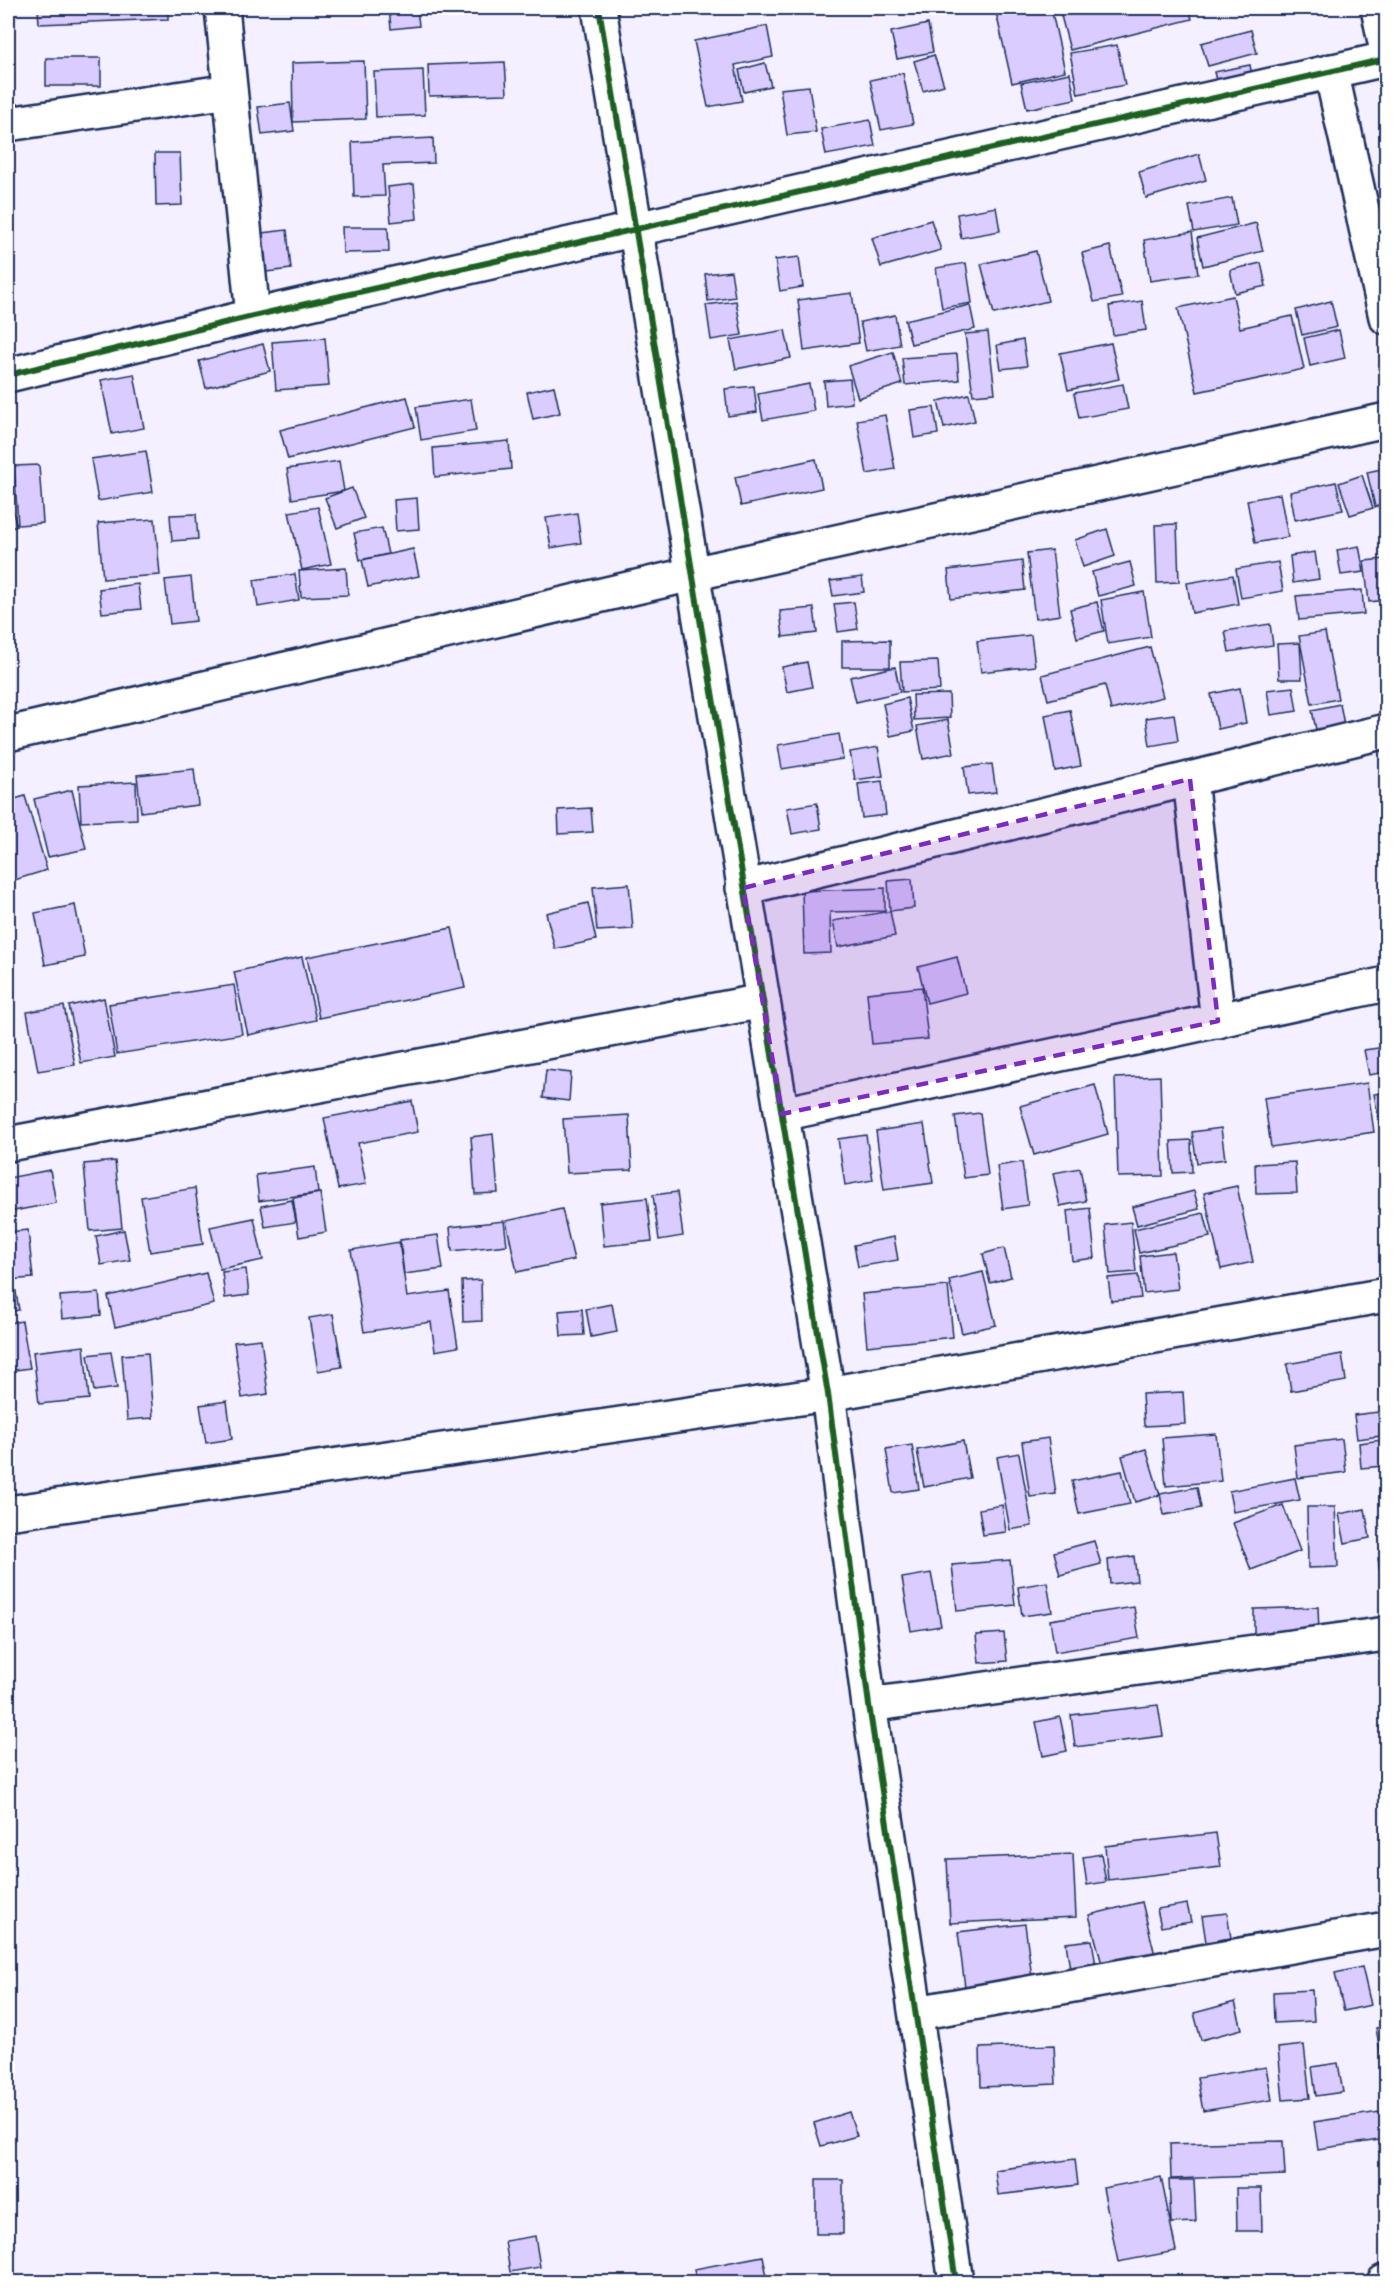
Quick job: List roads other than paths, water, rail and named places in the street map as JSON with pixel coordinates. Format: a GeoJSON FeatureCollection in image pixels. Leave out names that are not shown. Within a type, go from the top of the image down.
{"type":"FeatureCollection","features":[{"type":"Feature","properties":{"kind":"street"},"geometry":{"type":"LineString","coordinates":[[222,8],[253,316]]}},
{"type":"Feature","properties":{"kind":"street"},"geometry":{"type":"LineString","coordinates":[[599,8],[828,1394],[869,1704],[956,2283]]}},
{"type":"Feature","properties":{"kind":"street"},"geometry":{"type":"LineString","coordinates":[[1378,8],[1386,47]]}},
{"type":"Feature","properties":{"kind":"street"},"geometry":{"type":"LineString","coordinates":[[8,375],[253,316],[1386,59]]}},
{"type":"Feature","properties":{"kind":"street"},"geometry":{"type":"LineString","coordinates":[[1330,71],[1386,317]]}},
{"type":"Feature","properties":{"kind":"street"},"geometry":{"type":"LineString","coordinates":[[8,124],[230,91]]}},
{"type":"Feature","properties":{"kind":"street"},"geometry":{"type":"LineString","coordinates":[[8,734],[692,574],[1386,420]]}},
{"type":"Feature","properties":{"kind":"street"},"geometry":{"type":"LineString","coordinates":[[743,888],[1386,730]]}},
{"type":"Feature","properties":{"kind":"street"},"geometry":{"type":"LineString","coordinates":[[1190,779],[1218,1021]]}},
{"type":"Feature","properties":{"kind":"street"},"geometry":{"type":"LineString","coordinates":[[782,1114],[1386,984]]}},
{"type":"Feature","properties":{"kind":"street"},"geometry":{"type":"LineString","coordinates":[[8,1144],[763,1000]]}},
{"type":"Feature","properties":{"kind":"street"},"geometry":{"type":"LineString","coordinates":[[8,1514],[828,1394],[1386,1295]]}},
{"type":"Feature","properties":{"kind":"street"},"geometry":{"type":"LineString","coordinates":[[869,1704],[1386,1634]]}},
{"type":"Feature","properties":{"kind":"street"},"geometry":{"type":"LineString","coordinates":[[916,2013],[1386,1929]]}}]}
